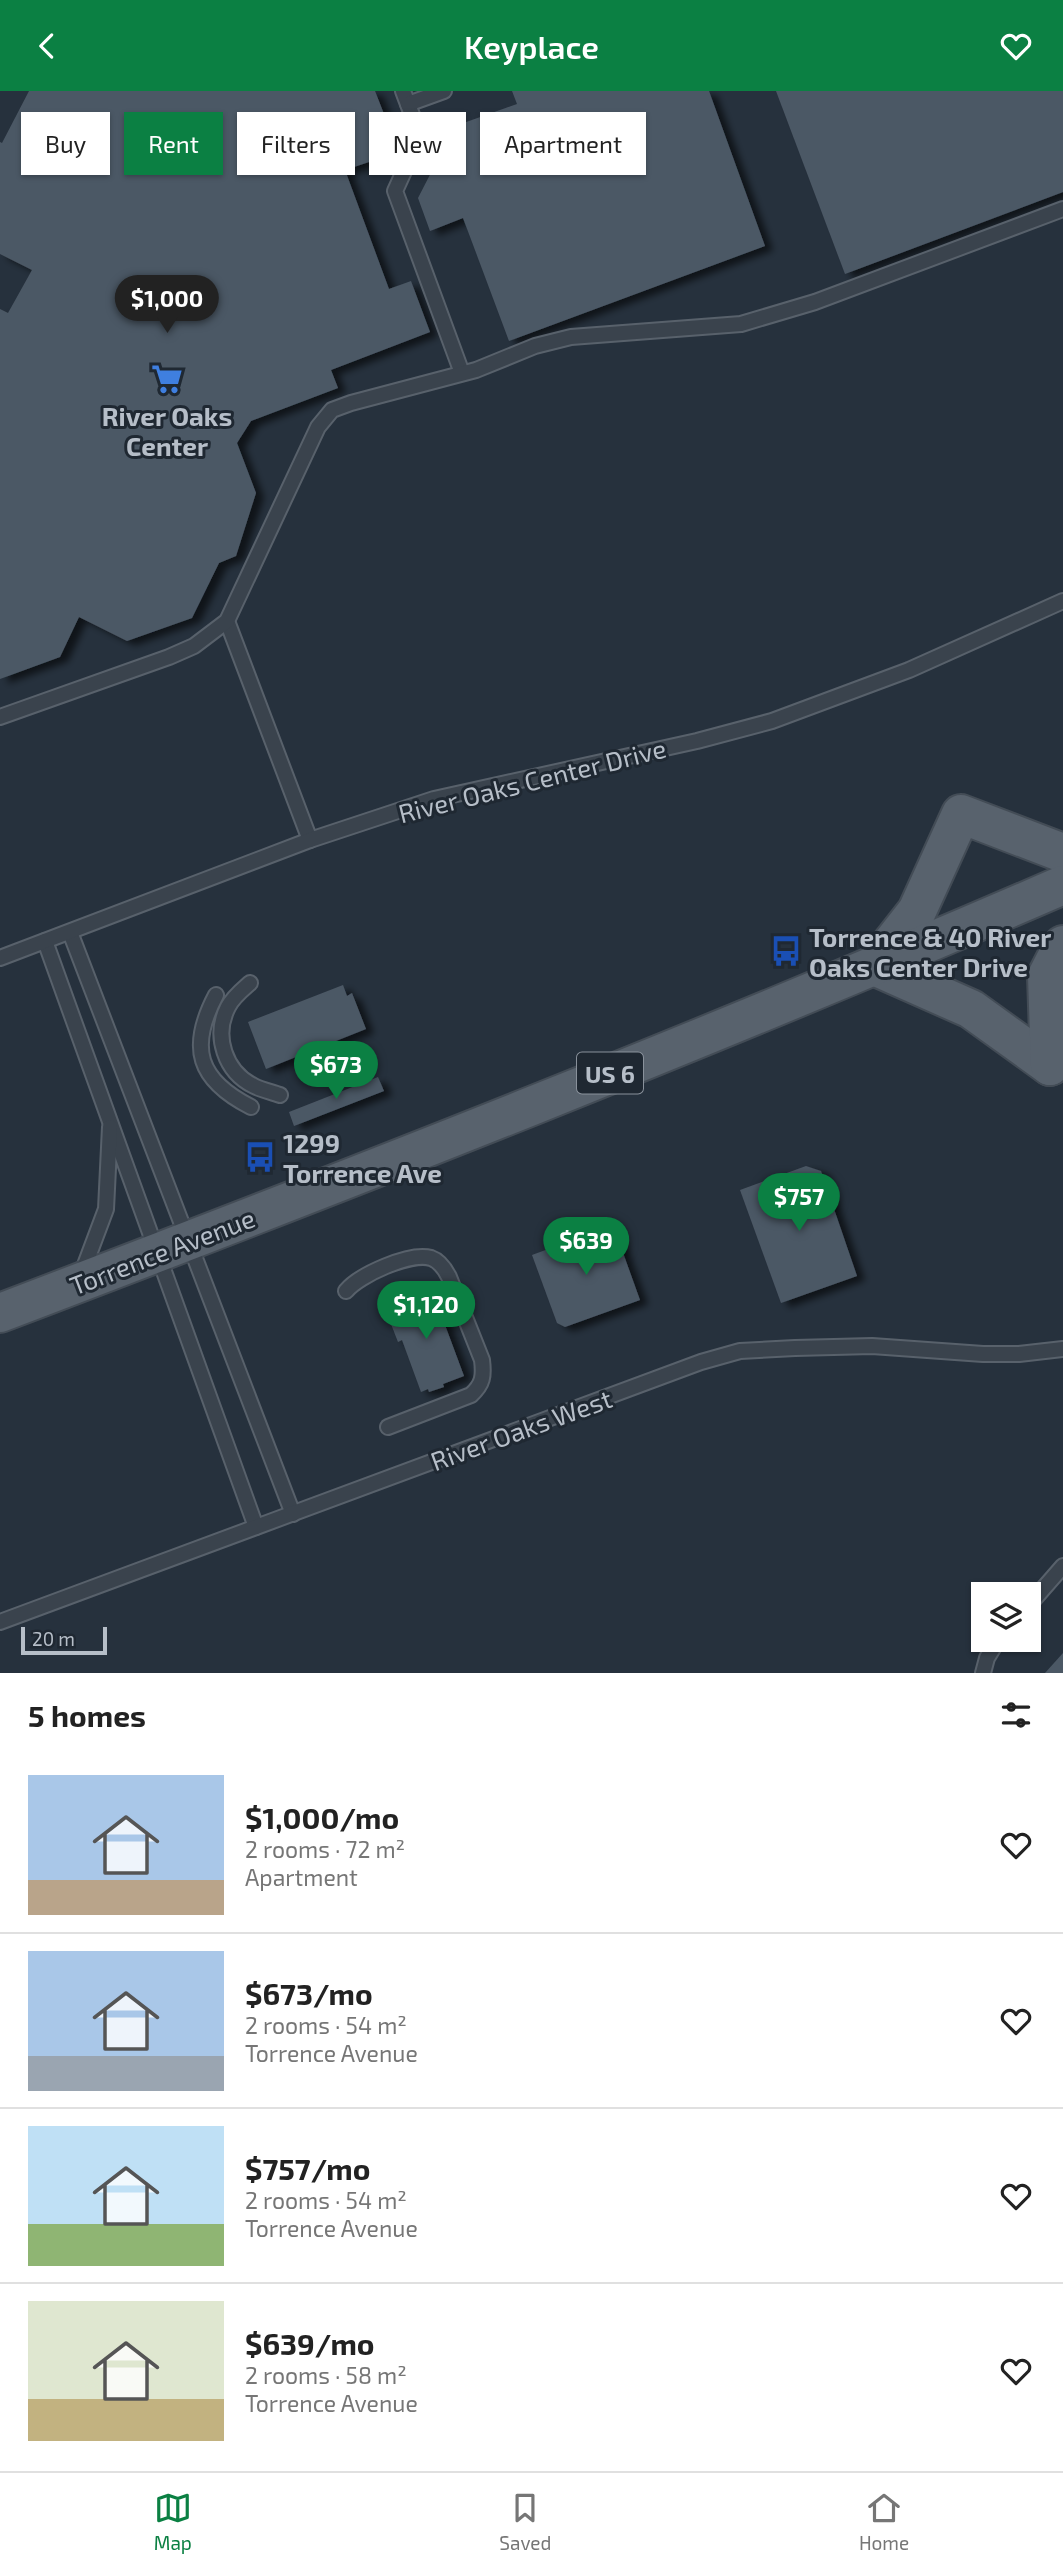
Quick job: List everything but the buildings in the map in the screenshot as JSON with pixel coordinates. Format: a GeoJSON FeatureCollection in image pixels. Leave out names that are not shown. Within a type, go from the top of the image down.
{"type":"FeatureCollection","features":[{"type":"Feature","properties":{"kind":"main road"},"geometry":{"type":"LineString","coordinates":[[1063,853],[961,814],[917,911],[874,966],[971,1009],[1050,1066],[1047,976],[1063,945]]}},
{"type":"Feature","properties":{"kind":"main road","name":"Torrence Avenue"},"geometry":{"type":"LineString","coordinates":[[0,1313],[491,1122],[874,966],[1063,885]]}},
{"type":"Feature","properties":{"kind":"lane"},"geometry":{"type":"LineString","coordinates":[[444,91],[406,98],[420,136],[395,191],[462,373]]}},
{"type":"Feature","properties":{"kind":"lane"},"geometry":{"type":"LineString","coordinates":[[0,717],[169,657],[194,646],[227,621],[307,449],[318,427],[332,410],[462,373],[535,346],[571,337],[741,324],[814,302],[1063,209]]}},
{"type":"Feature","properties":{"kind":"lane","name":"River Oaks Center Drive"},"geometry":{"type":"LineString","coordinates":[[0,958],[310,841],[434,799],[697,741],[772,721],[909,670],[1063,601]]}},
{"type":"Feature","properties":{"kind":"lane"},"geometry":{"type":"LineString","coordinates":[[227,621],[310,841]]}},
{"type":"Feature","properties":{"kind":"lane"},"geometry":{"type":"LineString","coordinates":[[69,932],[174,1247],[256,1527]]}},
{"type":"Feature","properties":{"kind":"lane"},"geometry":{"type":"LineString","coordinates":[[45,941],[110,1118],[174,1247],[293,1514]]}},
{"type":"Feature","properties":{"kind":"lane"},"geometry":{"type":"LineString","coordinates":[[250,983],[228,1006],[221,1033],[223,1047],[235,1071],[244,1080],[255,1087],[281,1095]]}},
{"type":"Feature","properties":{"kind":"lane"},"geometry":{"type":"LineString","coordinates":[[216,995],[203,1027],[201,1048],[205,1066],[210,1078],[220,1089],[251,1107]]}},
{"type":"Feature","properties":{"kind":"lane"},"geometry":{"type":"LineString","coordinates":[[78,1283],[106,1209],[110,1118]]}},
{"type":"Feature","properties":{"kind":"lane"},"geometry":{"type":"LineString","coordinates":[[346,1291],[363,1276],[407,1260],[421,1257],[433,1259],[444,1268],[449,1277],[481,1360],[481,1386],[471,1395],[388,1427]]}},
{"type":"Feature","properties":{"kind":"lane","name":"River Oaks West"},"geometry":{"type":"LineString","coordinates":[[0,1622],[701,1362],[740,1351],[872,1346],[983,1355],[1019,1355],[1063,1349]]}},
{"type":"Feature","properties":{"kind":"lane"},"geometry":{"type":"LineString","coordinates":[[1041,1591],[1063,1566]]}},
{"type":"Feature","properties":{"kind":"lane"},"geometry":{"type":"LineString","coordinates":[[983,1673],[991,1652]]}},
{"type":"Feature","properties":{"kind":"place","name":"River Oaks Center"},"geometry":{"type":"Point","coordinates":[167,379]}},
{"type":"Feature","properties":{"kind":"place","name":"Torrence & 40 River Oaks Center Drive"},"geometry":{"type":"Point","coordinates":[786,951]}},
{"type":"Feature","properties":{"kind":"place","name":"1299 Torrence Ave"},"geometry":{"type":"Point","coordinates":[260,1157]}}]}
